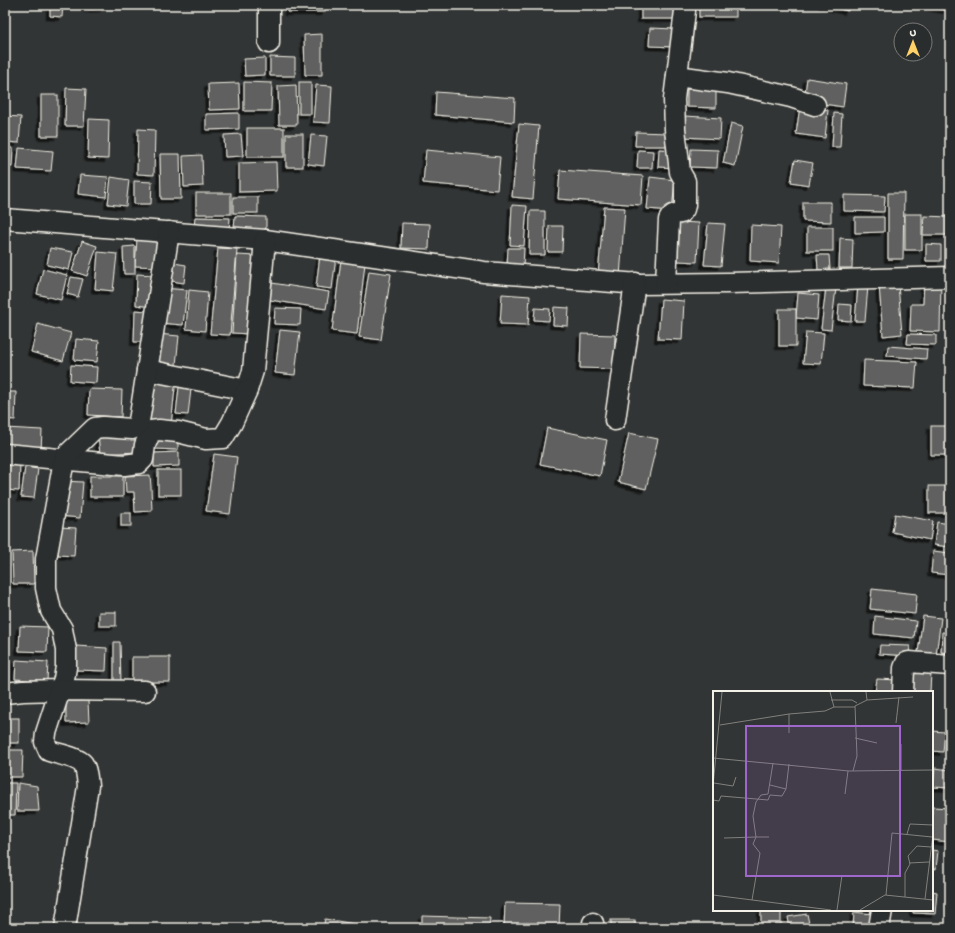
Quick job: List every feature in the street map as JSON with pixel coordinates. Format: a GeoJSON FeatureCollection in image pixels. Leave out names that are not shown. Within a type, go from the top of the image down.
{"type":"FeatureCollection","features":[{"type":"Feature","properties":{"kind":"street"},"geometry":{"type":"LineString","coordinates":[[269,5],[269,43]]}},
{"type":"Feature","properties":{"kind":"street"},"geometry":{"type":"LineString","coordinates":[[666,284],[669,220],[674,214],[681,213],[685,204],[685,181],[680,172],[675,129],[674,99],[685,5]]}},
{"type":"Feature","properties":{"kind":"street"},"geometry":{"type":"LineString","coordinates":[[677,76],[728,83],[791,97],[815,105]]}},
{"type":"Feature","properties":{"kind":"street"},"geometry":{"type":"LineString","coordinates":[[5,219],[265,240],[484,272],[634,284],[950,277]]}},
{"type":"Feature","properties":{"kind":"street"},"geometry":{"type":"LineString","coordinates":[[65,928],[88,786],[86,772],[82,763],[73,758],[49,752],[45,742],[46,733],[64,678],[66,667],[66,650],[62,629],[51,611],[46,588],[46,559],[65,460],[72,450],[95,428],[103,427],[132,429],[138,424],[169,232]]}},
{"type":"Feature","properties":{"kind":"street"},"geometry":{"type":"LineString","coordinates":[[5,454],[124,465],[139,463],[143,460],[151,431],[159,430],[178,432],[206,439],[223,438],[232,423],[247,390],[253,371],[265,240]]}},
{"type":"Feature","properties":{"kind":"street"},"geometry":{"type":"LineString","coordinates":[[615,420],[634,284]]}},
{"type":"Feature","properties":{"kind":"street"},"geometry":{"type":"LineString","coordinates":[[147,370],[247,390]]}},
{"type":"Feature","properties":{"kind":"street"},"geometry":{"type":"LineString","coordinates":[[903,691],[904,668],[909,662],[950,666]]}},
{"type":"Feature","properties":{"kind":"street"},"geometry":{"type":"LineString","coordinates":[[5,693],[60,690],[145,691]]}},
{"type":"Feature","properties":{"kind":"street"},"geometry":{"type":"LineString","coordinates":[[879,928],[882,911]]}},
{"type":"Feature","properties":{"kind":"building"},"geometry":{"type":"Polygon","coordinates":[[[50,5],[63,5],[62,17],[50,16],[50,5]]]}},
{"type":"Feature","properties":{"kind":"building"},"geometry":{"type":"Polygon","coordinates":[[[88,5],[104,5],[104,8],[88,9],[88,5]]]}},
{"type":"Feature","properties":{"kind":"building"},"geometry":{"type":"Polygon","coordinates":[[[288,5],[325,5],[325,12],[288,12],[288,5]]]}},
{"type":"Feature","properties":{"kind":"building"},"geometry":{"type":"Polygon","coordinates":[[[641,5],[676,5],[676,19],[641,19],[641,5]]]}},
{"type":"Feature","properties":{"kind":"building"},"geometry":{"type":"Polygon","coordinates":[[[699,5],[736,5],[736,17],[699,17],[699,5]]]}},
{"type":"Feature","properties":{"kind":"building"},"geometry":{"type":"Polygon","coordinates":[[[822,5],[849,5],[848,11],[822,5]]]}},
{"type":"Feature","properties":{"kind":"building"},"geometry":{"type":"Polygon","coordinates":[[[918,5],[947,5],[947,10],[918,5]]]}},
{"type":"Feature","properties":{"kind":"building"},"geometry":{"type":"Polygon","coordinates":[[[650,28],[675,29],[675,47],[649,46],[650,28]]]}},
{"type":"Feature","properties":{"kind":"building"},"geometry":{"type":"Polygon","coordinates":[[[322,34],[322,75],[305,75],[304,35],[322,34]]]}},
{"type":"Feature","properties":{"kind":"building"},"geometry":{"type":"Polygon","coordinates":[[[270,57],[295,58],[295,76],[270,76],[270,57]]]}},
{"type":"Feature","properties":{"kind":"building"},"geometry":{"type":"Polygon","coordinates":[[[265,58],[265,75],[245,76],[244,59],[265,58]]]}},
{"type":"Feature","properties":{"kind":"building"},"geometry":{"type":"Polygon","coordinates":[[[807,78],[846,84],[843,107],[804,101],[807,78]]]}},
{"type":"Feature","properties":{"kind":"building"},"geometry":{"type":"Polygon","coordinates":[[[244,82],[272,83],[271,111],[244,111],[244,82]]]}},
{"type":"Feature","properties":{"kind":"building"},"geometry":{"type":"Polygon","coordinates":[[[299,82],[311,82],[311,114],[299,114],[299,82]]]}},
{"type":"Feature","properties":{"kind":"building"},"geometry":{"type":"Polygon","coordinates":[[[239,83],[240,109],[209,110],[208,84],[239,83]]]}},
{"type":"Feature","properties":{"kind":"building"},"geometry":{"type":"Polygon","coordinates":[[[296,85],[297,125],[279,125],[278,86],[296,85]]]}},
{"type":"Feature","properties":{"kind":"building"},"geometry":{"type":"Polygon","coordinates":[[[316,85],[332,86],[330,123],[313,122],[316,85]]]}},
{"type":"Feature","properties":{"kind":"building"},"geometry":{"type":"Polygon","coordinates":[[[66,88],[86,89],[84,126],[65,126],[66,88]]]}},
{"type":"Feature","properties":{"kind":"building"},"geometry":{"type":"Polygon","coordinates":[[[687,89],[716,90],[716,108],[687,107],[687,89]]]}},
{"type":"Feature","properties":{"kind":"building"},"geometry":{"type":"Polygon","coordinates":[[[436,92],[515,98],[514,122],[435,115],[436,92]]]}},
{"type":"Feature","properties":{"kind":"building"},"geometry":{"type":"Polygon","coordinates":[[[41,95],[58,95],[58,136],[41,136],[41,95]]]}},
{"type":"Feature","properties":{"kind":"building"},"geometry":{"type":"Polygon","coordinates":[[[800,106],[828,110],[825,138],[796,134],[800,106]]]}},
{"type":"Feature","properties":{"kind":"building"},"geometry":{"type":"Polygon","coordinates":[[[239,113],[239,129],[206,130],[206,114],[239,113]]]}},
{"type":"Feature","properties":{"kind":"building"},"geometry":{"type":"Polygon","coordinates":[[[834,113],[842,114],[840,147],[832,147],[834,113]]]}},
{"type":"Feature","properties":{"kind":"building"},"geometry":{"type":"Polygon","coordinates":[[[5,116],[21,117],[19,143],[5,142],[5,116]]]}},
{"type":"Feature","properties":{"kind":"building"},"geometry":{"type":"Polygon","coordinates":[[[684,116],[721,118],[720,139],[683,137],[684,116]]]}},
{"type":"Feature","properties":{"kind":"building"},"geometry":{"type":"Polygon","coordinates":[[[89,119],[109,120],[108,159],[88,158],[89,119]]]}},
{"type":"Feature","properties":{"kind":"building"},"geometry":{"type":"Polygon","coordinates":[[[731,123],[743,126],[735,166],[723,163],[731,123]]]}},
{"type":"Feature","properties":{"kind":"building"},"geometry":{"type":"Polygon","coordinates":[[[519,124],[539,126],[533,199],[512,197],[519,124]]]}},
{"type":"Feature","properties":{"kind":"building"},"geometry":{"type":"Polygon","coordinates":[[[247,128],[284,128],[284,157],[247,157],[247,128]]]}},
{"type":"Feature","properties":{"kind":"building"},"geometry":{"type":"Polygon","coordinates":[[[138,129],[155,130],[154,175],[137,174],[138,129]]]}},
{"type":"Feature","properties":{"kind":"building"},"geometry":{"type":"Polygon","coordinates":[[[636,132],[668,133],[668,146],[635,146],[636,132]]]}},
{"type":"Feature","properties":{"kind":"building"},"geometry":{"type":"Polygon","coordinates":[[[241,134],[243,156],[225,157],[224,135],[241,134]]]}},
{"type":"Feature","properties":{"kind":"building"},"geometry":{"type":"Polygon","coordinates":[[[286,134],[303,134],[303,167],[286,167],[286,134]]]}},
{"type":"Feature","properties":{"kind":"building"},"geometry":{"type":"Polygon","coordinates":[[[311,135],[327,136],[324,166],[308,164],[311,135]]]}},
{"type":"Feature","properties":{"kind":"building"},"geometry":{"type":"Polygon","coordinates":[[[5,148],[13,148],[12,167],[5,167],[5,148]]]}},
{"type":"Feature","properties":{"kind":"building"},"geometry":{"type":"Polygon","coordinates":[[[19,148],[53,151],[51,171],[17,169],[19,148]]]}},
{"type":"Feature","properties":{"kind":"building"},"geometry":{"type":"Polygon","coordinates":[[[659,149],[677,150],[676,168],[658,167],[659,149]]]}},
{"type":"Feature","properties":{"kind":"building"},"geometry":{"type":"Polygon","coordinates":[[[691,149],[718,150],[717,168],[690,167],[691,149]]]}},
{"type":"Feature","properties":{"kind":"building"},"geometry":{"type":"Polygon","coordinates":[[[426,150],[500,157],[497,190],[423,183],[426,150]]]}},
{"type":"Feature","properties":{"kind":"building"},"geometry":{"type":"Polygon","coordinates":[[[638,150],[653,151],[652,168],[637,168],[638,150]]]}},
{"type":"Feature","properties":{"kind":"building"},"geometry":{"type":"Polygon","coordinates":[[[160,154],[180,154],[181,199],[161,199],[160,154]]]}},
{"type":"Feature","properties":{"kind":"building"},"geometry":{"type":"Polygon","coordinates":[[[202,155],[203,186],[184,187],[183,156],[202,155]]]}},
{"type":"Feature","properties":{"kind":"building"},"geometry":{"type":"Polygon","coordinates":[[[795,160],[813,163],[809,185],[791,182],[795,160]]]}},
{"type":"Feature","properties":{"kind":"building"},"geometry":{"type":"Polygon","coordinates":[[[276,162],[277,191],[239,192],[239,163],[276,162]]]}},
{"type":"Feature","properties":{"kind":"building"},"geometry":{"type":"Polygon","coordinates":[[[560,170],[643,176],[641,205],[558,199],[560,170]]]}},
{"type":"Feature","properties":{"kind":"building"},"geometry":{"type":"Polygon","coordinates":[[[80,175],[108,177],[106,197],[78,194],[80,175]]]}},
{"type":"Feature","properties":{"kind":"building"},"geometry":{"type":"Polygon","coordinates":[[[111,177],[129,180],[126,206],[108,204],[111,177]]]}},
{"type":"Feature","properties":{"kind":"building"},"geometry":{"type":"Polygon","coordinates":[[[650,177],[675,180],[672,211],[647,209],[650,177]]]}},
{"type":"Feature","properties":{"kind":"building"},"geometry":{"type":"Polygon","coordinates":[[[134,181],[152,182],[151,204],[134,204],[134,181]]]}},
{"type":"Feature","properties":{"kind":"building"},"geometry":{"type":"Polygon","coordinates":[[[196,193],[231,193],[231,214],[196,214],[196,193]]]}},
{"type":"Feature","properties":{"kind":"building"},"geometry":{"type":"Polygon","coordinates":[[[888,193],[904,193],[903,259],[888,259],[888,193]]]}},
{"type":"Feature","properties":{"kind":"building"},"geometry":{"type":"Polygon","coordinates":[[[844,195],[885,196],[884,212],[844,211],[844,195]]]}},
{"type":"Feature","properties":{"kind":"building"},"geometry":{"type":"Polygon","coordinates":[[[233,197],[258,197],[258,213],[233,213],[233,197]]]}},
{"type":"Feature","properties":{"kind":"building"},"geometry":{"type":"Polygon","coordinates":[[[803,202],[831,202],[831,222],[803,221],[803,202]]]}},
{"type":"Feature","properties":{"kind":"building"},"geometry":{"type":"Polygon","coordinates":[[[512,205],[527,206],[524,246],[510,245],[512,205]]]}},
{"type":"Feature","properties":{"kind":"building"},"geometry":{"type":"Polygon","coordinates":[[[604,207],[625,208],[620,277],[598,275],[604,207]]]}},
{"type":"Feature","properties":{"kind":"building"},"geometry":{"type":"Polygon","coordinates":[[[530,211],[545,211],[545,255],[529,255],[530,211]]]}},
{"type":"Feature","properties":{"kind":"building"},"geometry":{"type":"Polygon","coordinates":[[[905,214],[922,214],[922,250],[905,250],[905,214]]]}},
{"type":"Feature","properties":{"kind":"building"},"geometry":{"type":"Polygon","coordinates":[[[235,216],[266,217],[266,230],[234,229],[235,216]]]}},
{"type":"Feature","properties":{"kind":"building"},"geometry":{"type":"Polygon","coordinates":[[[924,216],[950,217],[950,235],[923,235],[924,216]]]}},
{"type":"Feature","properties":{"kind":"building"},"geometry":{"type":"Polygon","coordinates":[[[195,217],[230,218],[229,230],[194,229],[195,217]]]}},
{"type":"Feature","properties":{"kind":"building"},"geometry":{"type":"Polygon","coordinates":[[[855,217],[884,217],[884,232],[855,233],[855,217]]]}},
{"type":"Feature","properties":{"kind":"building"},"geometry":{"type":"Polygon","coordinates":[[[679,222],[699,223],[697,262],[678,261],[679,222]]]}},
{"type":"Feature","properties":{"kind":"building"},"geometry":{"type":"Polygon","coordinates":[[[402,223],[430,224],[429,249],[401,248],[402,223]]]}},
{"type":"Feature","properties":{"kind":"building"},"geometry":{"type":"Polygon","coordinates":[[[708,223],[725,224],[721,266],[704,265],[708,223]]]}},
{"type":"Feature","properties":{"kind":"building"},"geometry":{"type":"Polygon","coordinates":[[[751,225],[781,227],[779,263],[750,261],[751,225]]]}},
{"type":"Feature","properties":{"kind":"building"},"geometry":{"type":"Polygon","coordinates":[[[549,226],[563,226],[562,252],[548,252],[549,226]]]}},
{"type":"Feature","properties":{"kind":"building"},"geometry":{"type":"Polygon","coordinates":[[[807,227],[833,227],[833,251],[807,251],[807,227]]]}},
{"type":"Feature","properties":{"kind":"building"},"geometry":{"type":"Polygon","coordinates":[[[840,238],[853,239],[852,268],[839,268],[840,238]]]}},
{"type":"Feature","properties":{"kind":"building"},"geometry":{"type":"Polygon","coordinates":[[[137,239],[161,240],[159,267],[135,266],[137,239]]]}},
{"type":"Feature","properties":{"kind":"building"},"geometry":{"type":"Polygon","coordinates":[[[82,241],[97,246],[87,276],[72,271],[82,241]]]}},
{"type":"Feature","properties":{"kind":"building"},"geometry":{"type":"Polygon","coordinates":[[[926,244],[941,245],[941,261],[926,261],[926,244]]]}},
{"type":"Feature","properties":{"kind":"building"},"geometry":{"type":"Polygon","coordinates":[[[135,246],[135,274],[124,274],[123,247],[135,246]]]}},
{"type":"Feature","properties":{"kind":"building"},"geometry":{"type":"Polygon","coordinates":[[[50,248],[73,252],[69,270],[47,265],[50,248]]]}},
{"type":"Feature","properties":{"kind":"building"},"geometry":{"type":"Polygon","coordinates":[[[218,248],[237,249],[230,335],[210,334],[218,248]]]}},
{"type":"Feature","properties":{"kind":"building"},"geometry":{"type":"Polygon","coordinates":[[[508,248],[524,248],[523,267],[507,266],[508,248]]]}},
{"type":"Feature","properties":{"kind":"building"},"geometry":{"type":"Polygon","coordinates":[[[98,252],[117,254],[113,291],[95,289],[98,252]]]}},
{"type":"Feature","properties":{"kind":"building"},"geometry":{"type":"Polygon","coordinates":[[[237,255],[256,256],[250,334],[232,333],[237,255]]]}},
{"type":"Feature","properties":{"kind":"building"},"geometry":{"type":"Polygon","coordinates":[[[320,255],[336,257],[332,289],[316,287],[320,255]]]}},
{"type":"Feature","properties":{"kind":"building"},"geometry":{"type":"Polygon","coordinates":[[[817,255],[829,255],[830,269],[818,270],[817,255]]]}},
{"type":"Feature","properties":{"kind":"building"},"geometry":{"type":"Polygon","coordinates":[[[341,260],[365,263],[357,334],[332,331],[341,260]]]}},
{"type":"Feature","properties":{"kind":"building"},"geometry":{"type":"Polygon","coordinates":[[[168,262],[186,265],[184,283],[165,280],[168,262]]]}},
{"type":"Feature","properties":{"kind":"building"},"geometry":{"type":"Polygon","coordinates":[[[43,269],[67,275],[61,300],[37,294],[43,269]]]}},
{"type":"Feature","properties":{"kind":"building"},"geometry":{"type":"Polygon","coordinates":[[[369,271],[391,274],[381,340],[359,337],[369,271]]]}},
{"type":"Feature","properties":{"kind":"building"},"geometry":{"type":"Polygon","coordinates":[[[137,274],[154,275],[152,307],[136,305],[137,274]]]}},
{"type":"Feature","properties":{"kind":"building"},"geometry":{"type":"Polygon","coordinates":[[[71,277],[83,279],[78,297],[67,294],[71,277]]]}},
{"type":"Feature","properties":{"kind":"building"},"geometry":{"type":"Polygon","coordinates":[[[924,280],[941,281],[940,332],[910,331],[911,304],[923,304],[924,280]]]}},
{"type":"Feature","properties":{"kind":"building"},"geometry":{"type":"Polygon","coordinates":[[[272,283],[329,292],[326,309],[270,300],[272,283]]]}},
{"type":"Feature","properties":{"kind":"building"},"geometry":{"type":"Polygon","coordinates":[[[898,284],[902,334],[883,336],[879,285],[898,284]]]}},
{"type":"Feature","properties":{"kind":"building"},"geometry":{"type":"Polygon","coordinates":[[[858,285],[868,286],[865,321],[855,321],[858,285]]]}},
{"type":"Feature","properties":{"kind":"building"},"geometry":{"type":"Polygon","coordinates":[[[826,287],[836,288],[831,330],[821,329],[826,287]]]}},
{"type":"Feature","properties":{"kind":"building"},"geometry":{"type":"Polygon","coordinates":[[[163,288],[187,290],[183,325],[159,323],[163,288]]]}},
{"type":"Feature","properties":{"kind":"building"},"geometry":{"type":"Polygon","coordinates":[[[189,290],[208,292],[205,331],[186,329],[189,290]]]}},
{"type":"Feature","properties":{"kind":"building"},"geometry":{"type":"Polygon","coordinates":[[[798,293],[819,295],[817,320],[796,318],[798,293]]]}},
{"type":"Feature","properties":{"kind":"building"},"geometry":{"type":"Polygon","coordinates":[[[502,294],[530,296],[528,325],[500,324],[502,294]]]}},
{"type":"Feature","properties":{"kind":"building"},"geometry":{"type":"Polygon","coordinates":[[[661,299],[684,301],[682,340],[658,339],[661,299]]]}},
{"type":"Feature","properties":{"kind":"building"},"geometry":{"type":"Polygon","coordinates":[[[839,304],[852,305],[851,321],[838,320],[839,304]]]}},
{"type":"Feature","properties":{"kind":"building"},"geometry":{"type":"Polygon","coordinates":[[[554,307],[569,308],[568,326],[553,325],[554,307]]]}},
{"type":"Feature","properties":{"kind":"building"},"geometry":{"type":"Polygon","coordinates":[[[275,308],[301,309],[300,325],[274,324],[275,308]]]}},
{"type":"Feature","properties":{"kind":"building"},"geometry":{"type":"Polygon","coordinates":[[[535,308],[550,309],[549,321],[534,320],[535,308]]]}},
{"type":"Feature","properties":{"kind":"building"},"geometry":{"type":"Polygon","coordinates":[[[779,309],[796,309],[796,346],[779,346],[779,309]]]}},
{"type":"Feature","properties":{"kind":"building"},"geometry":{"type":"Polygon","coordinates":[[[135,310],[147,311],[146,342],[134,342],[135,310]]]}},
{"type":"Feature","properties":{"kind":"building"},"geometry":{"type":"Polygon","coordinates":[[[38,324],[71,333],[63,361],[31,352],[38,324]]]}},
{"type":"Feature","properties":{"kind":"building"},"geometry":{"type":"Polygon","coordinates":[[[280,330],[300,332],[295,375],[275,373],[280,330]]]}},
{"type":"Feature","properties":{"kind":"building"},"geometry":{"type":"Polygon","coordinates":[[[806,332],[824,333],[821,364],[803,363],[806,332]]]}},
{"type":"Feature","properties":{"kind":"building"},"geometry":{"type":"Polygon","coordinates":[[[157,334],[179,336],[176,365],[154,362],[157,334]]]}},
{"type":"Feature","properties":{"kind":"building"},"geometry":{"type":"Polygon","coordinates":[[[581,334],[615,335],[614,369],[580,368],[581,334]]]}},
{"type":"Feature","properties":{"kind":"building"},"geometry":{"type":"Polygon","coordinates":[[[908,334],[936,335],[936,345],[907,344],[908,334]]]}},
{"type":"Feature","properties":{"kind":"building"},"geometry":{"type":"Polygon","coordinates":[[[76,339],[99,341],[97,362],[74,360],[76,339]]]}},
{"type":"Feature","properties":{"kind":"building"},"geometry":{"type":"Polygon","coordinates":[[[888,346],[927,349],[926,359],[887,356],[888,346]]]}},
{"type":"Feature","properties":{"kind":"building"},"geometry":{"type":"Polygon","coordinates":[[[864,360],[917,362],[915,388],[863,386],[864,360]]]}},
{"type":"Feature","properties":{"kind":"building"},"geometry":{"type":"Polygon","coordinates":[[[71,365],[97,367],[96,383],[70,381],[71,365]]]}},
{"type":"Feature","properties":{"kind":"building"},"geometry":{"type":"Polygon","coordinates":[[[152,376],[176,378],[171,426],[147,423],[152,376]]]}},
{"type":"Feature","properties":{"kind":"building"},"geometry":{"type":"Polygon","coordinates":[[[179,387],[191,389],[188,415],[176,414],[179,387]]]}},
{"type":"Feature","properties":{"kind":"building"},"geometry":{"type":"Polygon","coordinates":[[[89,389],[122,390],[121,417],[88,415],[89,389]]]}},
{"type":"Feature","properties":{"kind":"building"},"geometry":{"type":"Polygon","coordinates":[[[5,392],[16,392],[15,420],[5,419],[5,392]]]}},
{"type":"Feature","properties":{"kind":"building"},"geometry":{"type":"Polygon","coordinates":[[[931,426],[950,426],[950,455],[931,455],[931,426]]]}},
{"type":"Feature","properties":{"kind":"building"},"geometry":{"type":"Polygon","coordinates":[[[5,428],[42,430],[41,451],[5,449],[5,428]]]}},
{"type":"Feature","properties":{"kind":"building"},"geometry":{"type":"Polygon","coordinates":[[[547,428],[607,440],[600,476],[540,464],[547,428]]]}},
{"type":"Feature","properties":{"kind":"building"},"geometry":{"type":"Polygon","coordinates":[[[136,433],[137,452],[100,454],[98,435],[136,433]]]}},
{"type":"Feature","properties":{"kind":"building"},"geometry":{"type":"Polygon","coordinates":[[[629,433],[658,439],[646,489],[618,482],[629,433]]]}},
{"type":"Feature","properties":{"kind":"building"},"geometry":{"type":"Polygon","coordinates":[[[154,438],[178,439],[178,450],[154,449],[154,438]]]}},
{"type":"Feature","properties":{"kind":"building"},"geometry":{"type":"Polygon","coordinates":[[[179,452],[179,466],[154,467],[154,453],[179,452]]]}},
{"type":"Feature","properties":{"kind":"building"},"geometry":{"type":"Polygon","coordinates":[[[214,454],[237,457],[230,514],[206,511],[214,454]]]}},
{"type":"Feature","properties":{"kind":"building"},"geometry":{"type":"Polygon","coordinates":[[[7,463],[20,464],[19,491],[5,490],[7,463]]]}},
{"type":"Feature","properties":{"kind":"building"},"geometry":{"type":"Polygon","coordinates":[[[25,467],[38,469],[34,498],[21,497],[25,467]]]}},
{"type":"Feature","properties":{"kind":"building"},"geometry":{"type":"Polygon","coordinates":[[[158,470],[181,470],[181,495],[158,495],[158,470]]]}},
{"type":"Feature","properties":{"kind":"building"},"geometry":{"type":"Polygon","coordinates":[[[150,475],[152,511],[135,512],[134,492],[126,492],[125,476],[150,475]]]}},
{"type":"Feature","properties":{"kind":"building"},"geometry":{"type":"Polygon","coordinates":[[[90,476],[123,476],[123,497],[90,497],[90,476]]]}},
{"type":"Feature","properties":{"kind":"building"},"geometry":{"type":"Polygon","coordinates":[[[62,481],[83,482],[80,518],[59,516],[62,481]]]}},
{"type":"Feature","properties":{"kind":"building"},"geometry":{"type":"Polygon","coordinates":[[[929,486],[950,486],[950,513],[929,513],[929,486]]]}},
{"type":"Feature","properties":{"kind":"building"},"geometry":{"type":"Polygon","coordinates":[[[121,513],[131,513],[131,526],[121,526],[121,513]]]}},
{"type":"Feature","properties":{"kind":"building"},"geometry":{"type":"Polygon","coordinates":[[[895,514],[933,521],[930,540],[892,532],[895,514]]]}},
{"type":"Feature","properties":{"kind":"building"},"geometry":{"type":"Polygon","coordinates":[[[937,522],[950,524],[950,547],[934,545],[937,522]]]}},
{"type":"Feature","properties":{"kind":"building"},"geometry":{"type":"Polygon","coordinates":[[[59,527],[76,528],[74,556],[58,555],[59,527]]]}},
{"type":"Feature","properties":{"kind":"building"},"geometry":{"type":"Polygon","coordinates":[[[33,551],[34,584],[13,584],[12,552],[33,551]]]}},
{"type":"Feature","properties":{"kind":"building"},"geometry":{"type":"Polygon","coordinates":[[[933,551],[950,553],[950,575],[931,573],[933,551]]]}},
{"type":"Feature","properties":{"kind":"building"},"geometry":{"type":"Polygon","coordinates":[[[872,589],[917,594],[915,614],[870,609],[872,589]]]}},
{"type":"Feature","properties":{"kind":"building"},"geometry":{"type":"Polygon","coordinates":[[[99,612],[116,612],[116,626],[99,626],[99,612]]]}},
{"type":"Feature","properties":{"kind":"building"},"geometry":{"type":"Polygon","coordinates":[[[875,616],[916,621],[914,638],[874,634],[875,616]]]}},
{"type":"Feature","properties":{"kind":"building"},"geometry":{"type":"Polygon","coordinates":[[[923,616],[941,618],[935,663],[917,660],[923,616]]]}},
{"type":"Feature","properties":{"kind":"building"},"geometry":{"type":"Polygon","coordinates":[[[20,626],[48,627],[47,652],[19,651],[20,626]]]}},
{"type":"Feature","properties":{"kind":"building"},"geometry":{"type":"Polygon","coordinates":[[[942,632],[950,633],[950,653],[941,652],[942,632]]]}},
{"type":"Feature","properties":{"kind":"building"},"geometry":{"type":"Polygon","coordinates":[[[114,642],[120,642],[121,684],[114,684],[114,642]]]}},
{"type":"Feature","properties":{"kind":"building"},"geometry":{"type":"Polygon","coordinates":[[[880,645],[910,646],[909,656],[879,654],[880,645]]]}},
{"type":"Feature","properties":{"kind":"building"},"geometry":{"type":"Polygon","coordinates":[[[76,646],[107,648],[106,671],[75,670],[76,646]]]}},
{"type":"Feature","properties":{"kind":"building"},"geometry":{"type":"Polygon","coordinates":[[[132,657],[170,657],[170,682],[132,682],[132,657]]]}},
{"type":"Feature","properties":{"kind":"building"},"geometry":{"type":"Polygon","coordinates":[[[16,660],[48,662],[47,681],[15,679],[16,660]]]}},
{"type":"Feature","properties":{"kind":"building"},"geometry":{"type":"Polygon","coordinates":[[[914,670],[931,672],[930,691],[913,691],[914,670]]]}},
{"type":"Feature","properties":{"kind":"building"},"geometry":{"type":"Polygon","coordinates":[[[877,679],[898,680],[897,691],[875,691],[877,679]]]}},
{"type":"Feature","properties":{"kind":"building"},"geometry":{"type":"Polygon","coordinates":[[[66,701],[88,701],[89,722],[66,723],[66,701]]]}},
{"type":"Feature","properties":{"kind":"building"},"geometry":{"type":"Polygon","coordinates":[[[5,718],[19,718],[19,743],[5,743],[5,718]]]}},
{"type":"Feature","properties":{"kind":"building"},"geometry":{"type":"Polygon","coordinates":[[[933,731],[945,732],[943,752],[933,751],[933,731]]]}},
{"type":"Feature","properties":{"kind":"building"},"geometry":{"type":"Polygon","coordinates":[[[5,750],[23,750],[22,777],[5,777],[5,750]]]}},
{"type":"Feature","properties":{"kind":"building"},"geometry":{"type":"Polygon","coordinates":[[[935,768],[950,770],[950,788],[933,787],[935,768]]]}},
{"type":"Feature","properties":{"kind":"building"},"geometry":{"type":"Polygon","coordinates":[[[5,783],[16,783],[15,815],[5,815],[5,783]]]}},
{"type":"Feature","properties":{"kind":"building"},"geometry":{"type":"Polygon","coordinates":[[[18,783],[37,786],[39,811],[17,811],[18,783]]]}},
{"type":"Feature","properties":{"kind":"building"},"geometry":{"type":"Polygon","coordinates":[[[933,807],[950,808],[950,842],[933,840],[933,807]]]}},
{"type":"Feature","properties":{"kind":"building"},"geometry":{"type":"Polygon","coordinates":[[[933,850],[938,851],[936,869],[933,868],[933,850]]]}},
{"type":"Feature","properties":{"kind":"building"},"geometry":{"type":"Polygon","coordinates":[[[933,891],[937,892],[935,914],[913,913],[913,911],[933,911],[933,891]]]}},
{"type":"Feature","properties":{"kind":"building"},"geometry":{"type":"Polygon","coordinates":[[[505,903],[560,904],[559,928],[504,928],[505,903]]]}},
{"type":"Feature","properties":{"kind":"building"},"geometry":{"type":"Polygon","coordinates":[[[761,911],[781,911],[781,928],[761,928],[761,911]]]}},
{"type":"Feature","properties":{"kind":"building"},"geometry":{"type":"Polygon","coordinates":[[[854,912],[872,914],[871,928],[853,928],[854,912]]]}},
{"type":"Feature","properties":{"kind":"building"},"geometry":{"type":"Polygon","coordinates":[[[807,914],[810,928],[790,928],[788,917],[807,914]]]}},
{"type":"Feature","properties":{"kind":"building"},"geometry":{"type":"Polygon","coordinates":[[[422,916],[490,918],[489,928],[422,928],[422,916]]]}},
{"type":"Feature","properties":{"kind":"building"},"geometry":{"type":"Polygon","coordinates":[[[325,919],[361,925],[361,928],[323,928],[325,919]]]}},
{"type":"Feature","properties":{"kind":"building"},"geometry":{"type":"Polygon","coordinates":[[[611,920],[635,920],[635,928],[611,928],[611,920]]]}}]}
